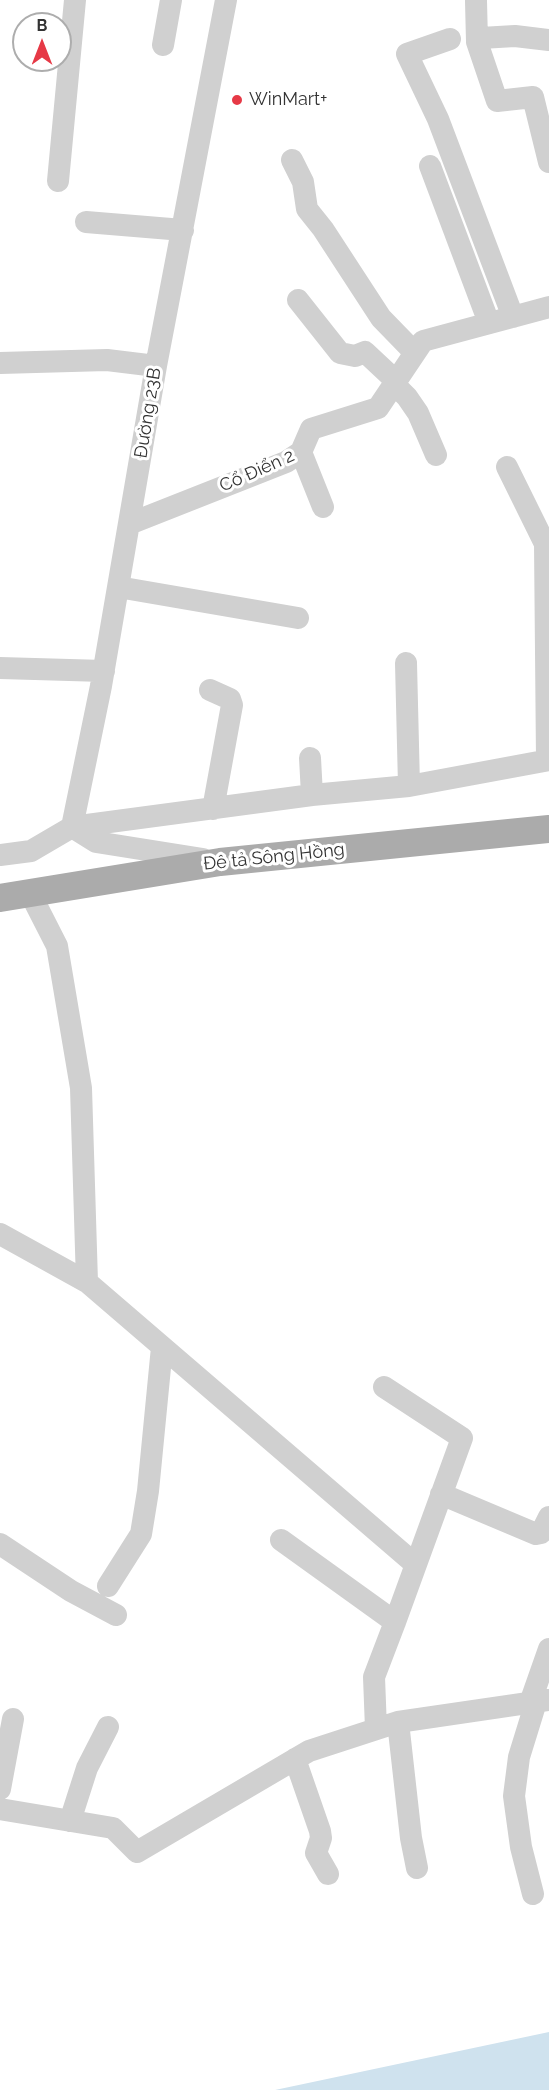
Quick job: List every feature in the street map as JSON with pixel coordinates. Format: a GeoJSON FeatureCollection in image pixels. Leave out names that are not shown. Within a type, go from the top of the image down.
{"type":"FeatureCollection","features":[{"type":"Feature","properties":{"kind":"main road","name":"Đê tả Sông Hồng"},"geometry":{"type":"LineString","coordinates":[[0,898],[220,862],[549,829]]}},
{"type":"Feature","properties":{"kind":"street"},"geometry":{"type":"LineString","coordinates":[[58,181],[75,0]]}},
{"type":"Feature","properties":{"kind":"street"},"geometry":{"type":"LineString","coordinates":[[163,45],[171,0]]}},
{"type":"Feature","properties":{"kind":"street","name":"Đường 23B"},"geometry":{"type":"LineString","coordinates":[[72,827],[104,671],[156,366],[226,0]]}},
{"type":"Feature","properties":{"kind":"street"},"geometry":{"type":"LineString","coordinates":[[476,1],[477,42],[497,101],[533,97],[549,162]]}},
{"type":"Feature","properties":{"kind":"street"},"geometry":{"type":"LineString","coordinates":[[477,42],[481,38],[515,36],[549,40]]}},
{"type":"Feature","properties":{"kind":"street"},"geometry":{"type":"LineString","coordinates":[[450,39],[407,54],[438,118],[513,317]]}},
{"type":"Feature","properties":{"kind":"street"},"geometry":{"type":"LineString","coordinates":[[292,160],[303,182],[307,208],[381,318],[415,353]]}},
{"type":"Feature","properties":{"kind":"street"},"geometry":{"type":"LineString","coordinates":[[430,166],[489,323]]}},
{"type":"Feature","properties":{"kind":"street"},"geometry":{"type":"LineString","coordinates":[[86,222],[183,230]]}},
{"type":"Feature","properties":{"kind":"street"},"geometry":{"type":"LineString","coordinates":[[298,300],[340,353],[355,356],[365,352],[395,383],[418,413],[436,455]]}},
{"type":"Feature","properties":{"kind":"street","name":"Cổ Điển 2"},"geometry":{"type":"LineString","coordinates":[[129,524],[286,462],[301,452],[311,429],[378,408],[423,341],[549,307]]}},
{"type":"Feature","properties":{"kind":"street"},"geometry":{"type":"LineString","coordinates":[[0,363],[106,360],[156,366]]}},
{"type":"Feature","properties":{"kind":"street"},"geometry":{"type":"LineString","coordinates":[[301,452],[323,507]]}},
{"type":"Feature","properties":{"kind":"street"},"geometry":{"type":"LineString","coordinates":[[0,855],[31,850],[72,827],[312,795],[409,786],[548,760],[545,544],[507,467]]}},
{"type":"Feature","properties":{"kind":"street"},"geometry":{"type":"LineString","coordinates":[[118,587],[298,618]]}},
{"type":"Feature","properties":{"kind":"street"},"geometry":{"type":"LineString","coordinates":[[406,663],[409,786]]}},
{"type":"Feature","properties":{"kind":"street"},"geometry":{"type":"LineString","coordinates":[[0,668],[104,671]]}},
{"type":"Feature","properties":{"kind":"street"},"geometry":{"type":"LineString","coordinates":[[210,690],[230,699],[232,705],[213,809]]}},
{"type":"Feature","properties":{"kind":"street"},"geometry":{"type":"LineString","coordinates":[[310,758],[312,795]]}},
{"type":"Feature","properties":{"kind":"street"},"geometry":{"type":"LineString","coordinates":[[72,827],[96,842],[220,862]]}},
{"type":"Feature","properties":{"kind":"street"},"geometry":{"type":"LineString","coordinates":[[30,893],[57,946],[81,1088],[87,1282]]}},
{"type":"Feature","properties":{"kind":"street"},"geometry":{"type":"LineString","coordinates":[[0,1234],[87,1282],[415,1564]]}},
{"type":"Feature","properties":{"kind":"street"},"geometry":{"type":"LineString","coordinates":[[108,1586],[141,1534],[148,1491],[162,1347]]}},
{"type":"Feature","properties":{"kind":"street"},"geometry":{"type":"LineString","coordinates":[[376,1729],[374,1677],[462,1438],[384,1387]]}},
{"type":"Feature","properties":{"kind":"street"},"geometry":{"type":"LineString","coordinates":[[441,1494],[536,1534],[541,1533],[549,1517]]}},
{"type":"Feature","properties":{"kind":"street"},"geometry":{"type":"LineString","coordinates":[[281,1540],[395,1622]]}},
{"type":"Feature","properties":{"kind":"street"},"geometry":{"type":"LineString","coordinates":[[0,1544],[71,1591],[116,1615]]}},
{"type":"Feature","properties":{"kind":"street"},"geometry":{"type":"LineString","coordinates":[[533,1894],[521,1846],[514,1796],[519,1757],[538,1701],[549,1649]]}},
{"type":"Feature","properties":{"kind":"street"},"geometry":{"type":"LineString","coordinates":[[0,1809],[113,1828],[137,1852],[309,1751],[398,1722],[538,1701]]}},
{"type":"Feature","properties":{"kind":"street"},"geometry":{"type":"LineString","coordinates":[[0,1789],[13,1719]]}},
{"type":"Feature","properties":{"kind":"street"},"geometry":{"type":"LineString","coordinates":[[398,1722],[411,1838],[417,1868]]}},
{"type":"Feature","properties":{"kind":"street"},"geometry":{"type":"LineString","coordinates":[[70,1821],[87,1768],[108,1726]]}},
{"type":"Feature","properties":{"kind":"street"},"geometry":{"type":"LineString","coordinates":[[295,1759],[320,1831],[321,1838],[316,1853],[328,1874]]}},
{"type":"Feature","properties":{"kind":"water"},"geometry":{"type":"Polygon","coordinates":[[[549,2032],[549,2090],[275,2090],[549,2032]]]}},
{"type":"Feature","properties":{"kind":"place","name":"WinMart+"},"geometry":{"type":"Point","coordinates":[237,100]}}]}
